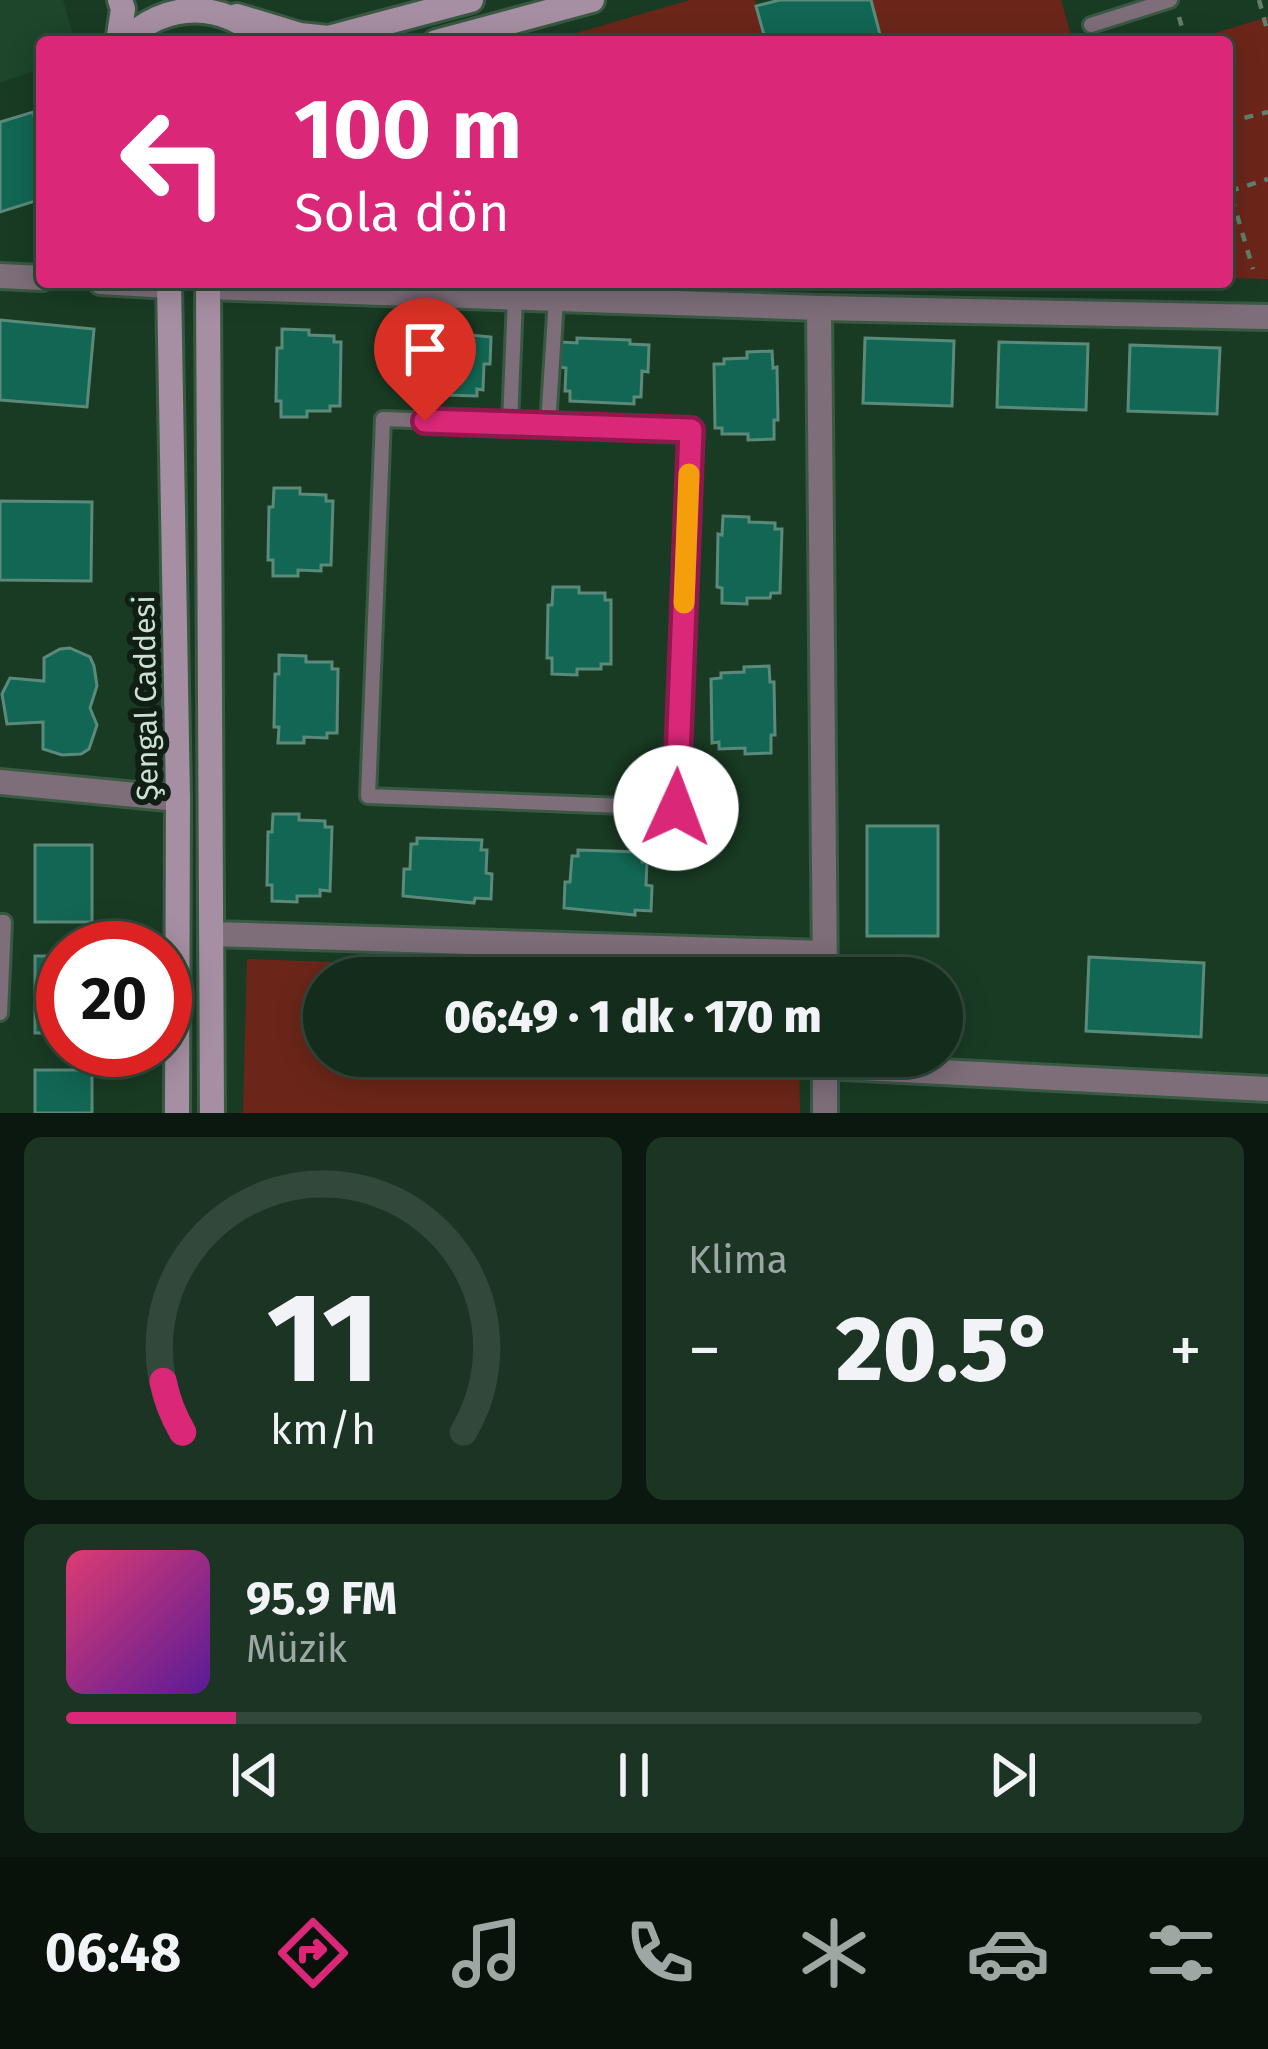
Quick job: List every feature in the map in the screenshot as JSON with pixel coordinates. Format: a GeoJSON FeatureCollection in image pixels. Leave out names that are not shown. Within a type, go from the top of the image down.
{"type":"FeatureCollection","features":[{"type":"Feature","properties":{"kind":"main road"},"geometry":{"type":"LineString","coordinates":[[120,0],[122,36]]}},
{"type":"Feature","properties":{"kind":"main road"},"geometry":{"type":"LineString","coordinates":[[336,36],[472,0]]}},
{"type":"Feature","properties":{"kind":"main road"},"geometry":{"type":"LineString","coordinates":[[458,36],[592,0]]}},
{"type":"Feature","properties":{"kind":"main road"},"geometry":{"type":"LineString","coordinates":[[130,36],[158,14],[200,3],[314,36]]}},
{"type":"Feature","properties":{"kind":"main road"},"geometry":{"type":"LineString","coordinates":[[237,16],[257,36]]}},
{"type":"Feature","properties":{"kind":"main road","name":"Şengal Caddesi"},"geometry":{"type":"LineString","coordinates":[[169,288],[178,799],[177,1113]]}},
{"type":"Feature","properties":{"kind":"main road"},"geometry":{"type":"LineString","coordinates":[[208,288],[212,1113]]}},
{"type":"Feature","properties":{"kind":"street"},"geometry":{"type":"LineString","coordinates":[[0,276],[36,278]]}},
{"type":"Feature","properties":{"kind":"street"},"geometry":{"type":"LineString","coordinates":[[296,288],[820,308],[1268,317]]}},
{"type":"Feature","properties":{"kind":"street"},"geometry":{"type":"LineString","coordinates":[[820,308],[824,957]]}},
{"type":"Feature","properties":{"kind":"street"},"geometry":{"type":"LineString","coordinates":[[0,782],[178,799]]}},
{"type":"Feature","properties":{"kind":"street"},"geometry":{"type":"LineString","coordinates":[[212,934],[652,957]]}},
{"type":"Feature","properties":{"kind":"street"},"geometry":{"type":"LineString","coordinates":[[963,1070],[1268,1089]]}},
{"type":"Feature","properties":{"kind":"street"},"geometry":{"type":"LineString","coordinates":[[825,1077],[825,1113]]}},
{"type":"Feature","properties":{"kind":"lane"},"geometry":{"type":"LineString","coordinates":[[1091,25],[1172,0]]}},
{"type":"Feature","properties":{"kind":"lane"},"geometry":{"type":"LineString","coordinates":[[510,424],[515,298]]}},
{"type":"Feature","properties":{"kind":"lane"},"geometry":{"type":"LineString","coordinates":[[548,425],[556,299]]}},
{"type":"Feature","properties":{"kind":"lane"},"geometry":{"type":"LineString","coordinates":[[383,419],[510,424],[691,430],[676,808],[368,796],[383,419]]}},
{"type":"Feature","properties":{"kind":"lane"},"geometry":{"type":"LineString","coordinates":[[0,922],[4,922],[0,1013]]}},
{"type":"Feature","properties":{"kind":"path"},"geometry":{"type":"LineString","coordinates":[[1172,0],[1184,36]]}},
{"type":"Feature","properties":{"kind":"path"},"geometry":{"type":"LineString","coordinates":[[1259,0],[1268,33]]}},
{"type":"Feature","properties":{"kind":"path"},"geometry":{"type":"LineString","coordinates":[[1233,121],[1268,112]]}},
{"type":"Feature","properties":{"kind":"path"},"geometry":{"type":"LineString","coordinates":[[1233,190],[1268,179]]}},
{"type":"Feature","properties":{"kind":"path"},"geometry":{"type":"LineString","coordinates":[[1233,201],[1253,269]]}},
{"type":"Feature","properties":{"kind":"shaded area"},"geometry":{"type":"Polygon","coordinates":[[[0,0],[63,0],[73,36],[36,36],[36,70],[0,83],[0,0]]]}},
{"type":"Feature","properties":{"kind":"shaded area"},"geometry":{"type":"Polygon","coordinates":[[[690,0],[755,0],[764,36],[566,36],[690,0]]]}},
{"type":"Feature","properties":{"kind":"shaded area"},"geometry":{"type":"Polygon","coordinates":[[[871,0],[1061,0],[1071,36],[880,36],[871,0]]]}},
{"type":"Feature","properties":{"kind":"shaded area"},"geometry":{"type":"Polygon","coordinates":[[[1268,17],[1268,279],[1233,278],[1233,36],[1204,36],[1268,17]]]}},
{"type":"Feature","properties":{"kind":"shaded area"},"geometry":{"type":"Polygon","coordinates":[[[247,959],[303,961],[303,1077],[799,1077],[800,1113],[243,1113],[247,959]]]}},
{"type":"Feature","properties":{"kind":"building"},"geometry":{"type":"Polygon","coordinates":[[[780,0],[871,0],[880,36],[764,36],[756,6],[780,0]]]}},
{"type":"Feature","properties":{"kind":"building"},"geometry":{"type":"Polygon","coordinates":[[[33,112],[36,201],[0,212],[0,122],[33,112]]]}},
{"type":"Feature","properties":{"kind":"building"},"geometry":{"type":"Polygon","coordinates":[[[0,320],[94,329],[87,407],[0,400],[0,320]]]}},
{"type":"Feature","properties":{"kind":"building"},"geometry":{"type":"Polygon","coordinates":[[[282,329],[309,330],[309,335],[334,336],[334,342],[341,342],[340,406],[307,411],[307,417],[281,417],[281,401],[276,401],[282,329]]]}},
{"type":"Feature","properties":{"kind":"building"},"geometry":{"type":"Polygon","coordinates":[[[420,330],[491,337],[490,364],[484,364],[483,390],[477,389],[477,396],[412,394],[409,360],[403,360],[404,335],[420,335],[420,330]]]}},
{"type":"Feature","properties":{"kind":"building"},"geometry":{"type":"Polygon","coordinates":[[[577,338],[649,345],[648,372],[642,371],[641,397],[634,397],[634,404],[570,401],[570,391],[565,391],[566,368],[560,367],[561,342],[577,343],[577,338]]]}},
{"type":"Feature","properties":{"kind":"building"},"geometry":{"type":"Polygon","coordinates":[[[865,338],[954,341],[952,406],[863,403],[865,338]]]}},
{"type":"Feature","properties":{"kind":"building"},"geometry":{"type":"Polygon","coordinates":[[[999,342],[1088,344],[1086,410],[997,407],[999,342]]]}},
{"type":"Feature","properties":{"kind":"building"},"geometry":{"type":"Polygon","coordinates":[[[1130,345],[1220,348],[1217,414],[1128,411],[1130,345]]]}},
{"type":"Feature","properties":{"kind":"building"},"geometry":{"type":"Polygon","coordinates":[[[772,351],[773,368],[777,367],[774,439],[722,434],[722,428],[715,428],[714,364],[747,358],[747,352],[772,351]]]}},
{"type":"Feature","properties":{"kind":"building"},"geometry":{"type":"Polygon","coordinates":[[[274,488],[300,488],[300,494],[326,495],[326,501],[333,501],[331,565],[321,565],[321,571],[298,570],[298,576],[273,576],[273,560],[268,560],[274,488]]]}},
{"type":"Feature","properties":{"kind":"building"},"geometry":{"type":"Polygon","coordinates":[[[0,501],[92,502],[91,581],[0,580],[0,501]]]}},
{"type":"Feature","properties":{"kind":"building"},"geometry":{"type":"Polygon","coordinates":[[[723,516],[749,517],[749,522],[775,523],[775,529],[782,529],[780,593],[747,598],[747,604],[722,603],[722,588],[717,587],[723,516]]]}},
{"type":"Feature","properties":{"kind":"building"},"geometry":{"type":"Polygon","coordinates":[[[553,587],[579,587],[579,593],[605,593],[605,600],[611,600],[611,664],[577,669],[577,675],[552,674],[552,658],[547,658],[553,587]]]}},
{"type":"Feature","properties":{"kind":"building"},"geometry":{"type":"Polygon","coordinates":[[[70,648],[90,657],[94,666],[97,686],[90,708],[97,725],[89,749],[62,755],[43,749],[43,722],[7,724],[2,694],[10,678],[44,681],[44,658],[70,648]]]}},
{"type":"Feature","properties":{"kind":"building"},"geometry":{"type":"Polygon","coordinates":[[[279,655],[332,662],[332,669],[338,669],[337,733],[327,733],[327,738],[304,737],[304,743],[278,743],[279,727],[274,727],[279,655]]]}},
{"type":"Feature","properties":{"kind":"building"},"geometry":{"type":"Polygon","coordinates":[[[769,666],[770,682],[774,682],[771,753],[719,749],[719,742],[712,743],[711,679],[721,678],[721,673],[744,672],[744,667],[769,666]]]}},
{"type":"Feature","properties":{"kind":"building"},"geometry":{"type":"Polygon","coordinates":[[[273,814],[299,814],[299,820],[325,821],[325,827],[332,827],[330,891],[297,896],[297,902],[272,901],[272,885],[267,885],[273,814]]]}},
{"type":"Feature","properties":{"kind":"building"},"geometry":{"type":"Polygon","coordinates":[[[867,826],[938,826],[938,936],[867,936],[867,826]]]}},
{"type":"Feature","properties":{"kind":"building"},"geometry":{"type":"Polygon","coordinates":[[[417,838],[482,840],[481,850],[487,850],[486,873],[492,874],[491,899],[475,898],[474,903],[403,896],[404,869],[410,869],[411,844],[417,844],[417,838]]]}},
{"type":"Feature","properties":{"kind":"building"},"geometry":{"type":"Polygon","coordinates":[[[35,845],[92,845],[92,921],[35,922],[35,845]]]}},
{"type":"Feature","properties":{"kind":"building"},"geometry":{"type":"Polygon","coordinates":[[[578,850],[642,852],[642,862],[647,862],[646,885],[652,886],[651,911],[635,910],[635,915],[564,908],[565,882],[570,882],[572,856],[578,856],[578,850]]]}},
{"type":"Feature","properties":{"kind":"building"},"geometry":{"type":"Polygon","coordinates":[[[1089,957],[1204,963],[1201,1037],[1086,1031],[1089,957]]]}},
{"type":"Feature","properties":{"kind":"building"},"geometry":{"type":"Polygon","coordinates":[[[35,1070],[36,1077],[92,1077],[92,1113],[35,1113],[35,1070]]]}},
{"type":"Feature","properties":{"kind":"slow traffic"},"geometry":{"type":"LineString","coordinates":[[684,603],[689,474]]}},
{"type":"Feature","properties":{"kind":"route"},"geometry":{"type":"LineString","coordinates":[[425,421],[691,430],[676,808]]}}]}
